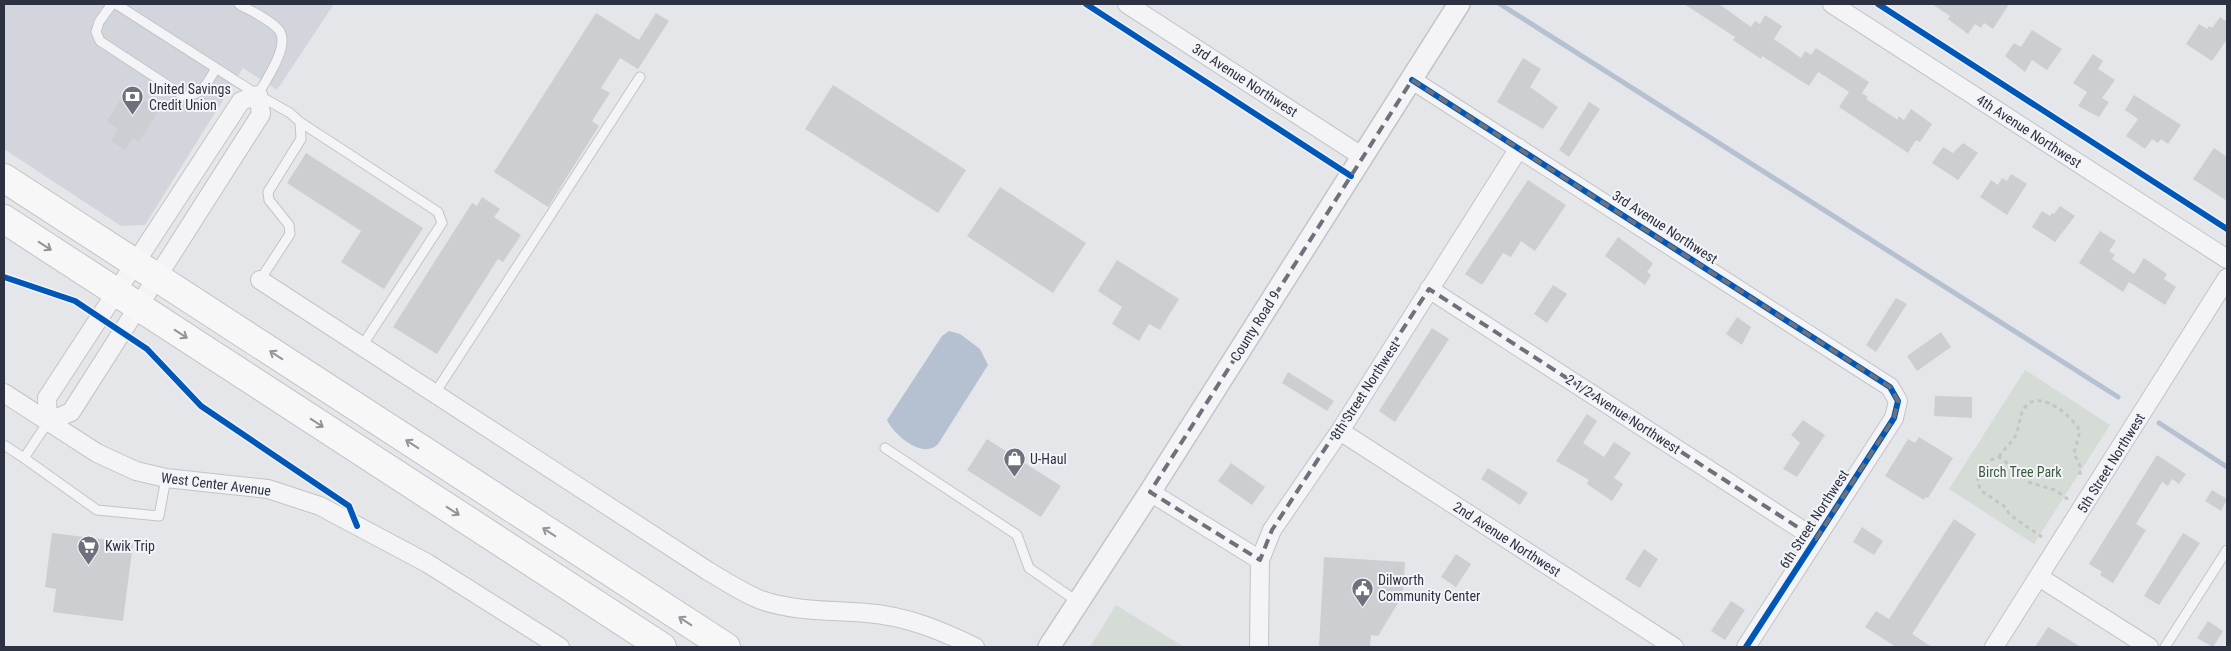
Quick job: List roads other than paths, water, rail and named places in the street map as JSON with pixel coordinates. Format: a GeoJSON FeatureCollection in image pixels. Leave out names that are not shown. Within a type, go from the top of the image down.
{"type":"FeatureCollection","features":[{"type":"Feature","properties":{"kind":"main road"},"geometry":{"type":"LineString","coordinates":[[4,178],[726,647]]}},
{"type":"Feature","properties":{"kind":"main road"},"geometry":{"type":"LineString","coordinates":[[4,219],[662,647]]}},
{"type":"Feature","properties":{"kind":"street","name":"3rd Avenue Northwest"},"geometry":{"type":"LineString","coordinates":[[1127,4],[1363,157]]}},
{"type":"Feature","properties":{"kind":"street","name":"County Road 9"},"geometry":{"type":"LineString","coordinates":[[1049,647],[1150,492],[1459,4]]}},
{"type":"Feature","properties":{"kind":"street","name":"4th Avenue Northwest"},"geometry":{"type":"LineString","coordinates":[[1832,4],[2227,259]]}},
{"type":"Feature","properties":{"kind":"street","name":"3rd Avenue Northwest"},"geometry":{"type":"LineString","coordinates":[[1412,80],[1890,387],[1898,401]]}},
{"type":"Feature","properties":{"kind":"street"},"geometry":{"type":"LineString","coordinates":[[258,95],[261,114],[139,308],[71,412],[48,422],[47,398],[241,102],[258,95]]}},
{"type":"Feature","properties":{"kind":"street","name":"8th Street Northwest"},"geometry":{"type":"LineString","coordinates":[[1259,647],[1260,560],[1272,530],[1340,431],[1519,148]]}},
{"type":"Feature","properties":{"kind":"street","name":"5th Street Northwest"},"geometry":{"type":"LineString","coordinates":[[1994,647],[2227,278]]}},
{"type":"Feature","properties":{"kind":"street"},"geometry":{"type":"LineString","coordinates":[[260,280],[708,571],[762,600],[817,610],[868,613],[896,617],[926,624],[975,647]]}},
{"type":"Feature","properties":{"kind":"street","name":"2 1/2 Avenue Northwest"},"geometry":{"type":"LineString","coordinates":[[1429,289],[1816,539]]}},
{"type":"Feature","properties":{"kind":"street","name":"West Center Avenue"},"geometry":{"type":"LineString","coordinates":[[4,393],[110,459],[136,471],[166,478],[268,489],[320,506],[427,563],[560,647]]}},
{"type":"Feature","properties":{"kind":"street","name":"6th Street Northwest"},"geometry":{"type":"LineString","coordinates":[[1746,647],[1894,418],[1898,401]]}},
{"type":"Feature","properties":{"kind":"street","name":"2nd Avenue Northwest"},"geometry":{"type":"LineString","coordinates":[[1340,431],[1674,647]]}},
{"type":"Feature","properties":{"kind":"street"},"geometry":{"type":"LineString","coordinates":[[1150,492],[1260,560]]}},
{"type":"Feature","properties":{"kind":"street"},"geometry":{"type":"LineString","coordinates":[[2039,577],[2148,647]]}},
{"type":"Feature","properties":{"kind":"lane"},"geometry":{"type":"LineString","coordinates":[[216,68],[207,84],[199,92],[193,96],[184,96],[100,41],[96,32],[99,22],[114,4],[216,68],[258,95],[290,113],[300,122],[438,212],[442,223],[362,346]]}},
{"type":"Feature","properties":{"kind":"lane"},"geometry":{"type":"LineString","coordinates":[[239,4],[278,28],[283,37],[284,46],[258,95]]}},
{"type":"Feature","properties":{"kind":"lane"},"geometry":{"type":"LineString","coordinates":[[435,393],[640,77]]}},
{"type":"Feature","properties":{"kind":"lane"},"geometry":{"type":"LineString","coordinates":[[260,280],[290,234],[289,225],[269,200],[268,192],[301,139],[300,122]]}},
{"type":"Feature","properties":{"kind":"lane"},"geometry":{"type":"LineString","coordinates":[[24,458],[48,422]]}},
{"type":"Feature","properties":{"kind":"lane"},"geometry":{"type":"LineString","coordinates":[[4,445],[97,510],[159,516],[166,478]]}},
{"type":"Feature","properties":{"kind":"lane"},"geometry":{"type":"LineString","coordinates":[[885,448],[1017,535],[1029,568],[1079,602]]}},
{"type":"Feature","properties":{"kind":"lane"},"geometry":{"type":"LineString","coordinates":[[2165,647],[2227,550]]}},
{"type":"Feature","properties":{"kind":"water"},"geometry":{"type":"Polygon","coordinates":[[[949,331],[960,334],[980,349],[988,365],[938,444],[932,448],[925,449],[910,444],[902,438],[887,420],[942,336],[949,331]]]}},
{"type":"Feature","properties":{"kind":"waterway"},"geometry":{"type":"LineString","coordinates":[[1500,4],[2118,397]]}},
{"type":"Feature","properties":{"kind":"waterway"},"geometry":{"type":"LineString","coordinates":[[2159,423],[2227,467]]}},
{"type":"Feature","properties":{"kind":"place","name":"United Savings Credit Union"},"geometry":{"type":"Point","coordinates":[133,116]}},
{"type":"Feature","properties":{"kind":"place","name":"U-Haul"},"geometry":{"type":"Point","coordinates":[1014,478]}},
{"type":"Feature","properties":{"kind":"place","name":"Kwik Trip"},"geometry":{"type":"Point","coordinates":[89,565]}},
{"type":"Feature","properties":{"kind":"place","name":"Dilworth Community Center"},"geometry":{"type":"Point","coordinates":[1362,607]}},
{"type":"Feature","properties":{"kind":"park label","name":"Birch Tree Park"},"geometry":{"type":"Point","coordinates":[2020,472]}}]}
